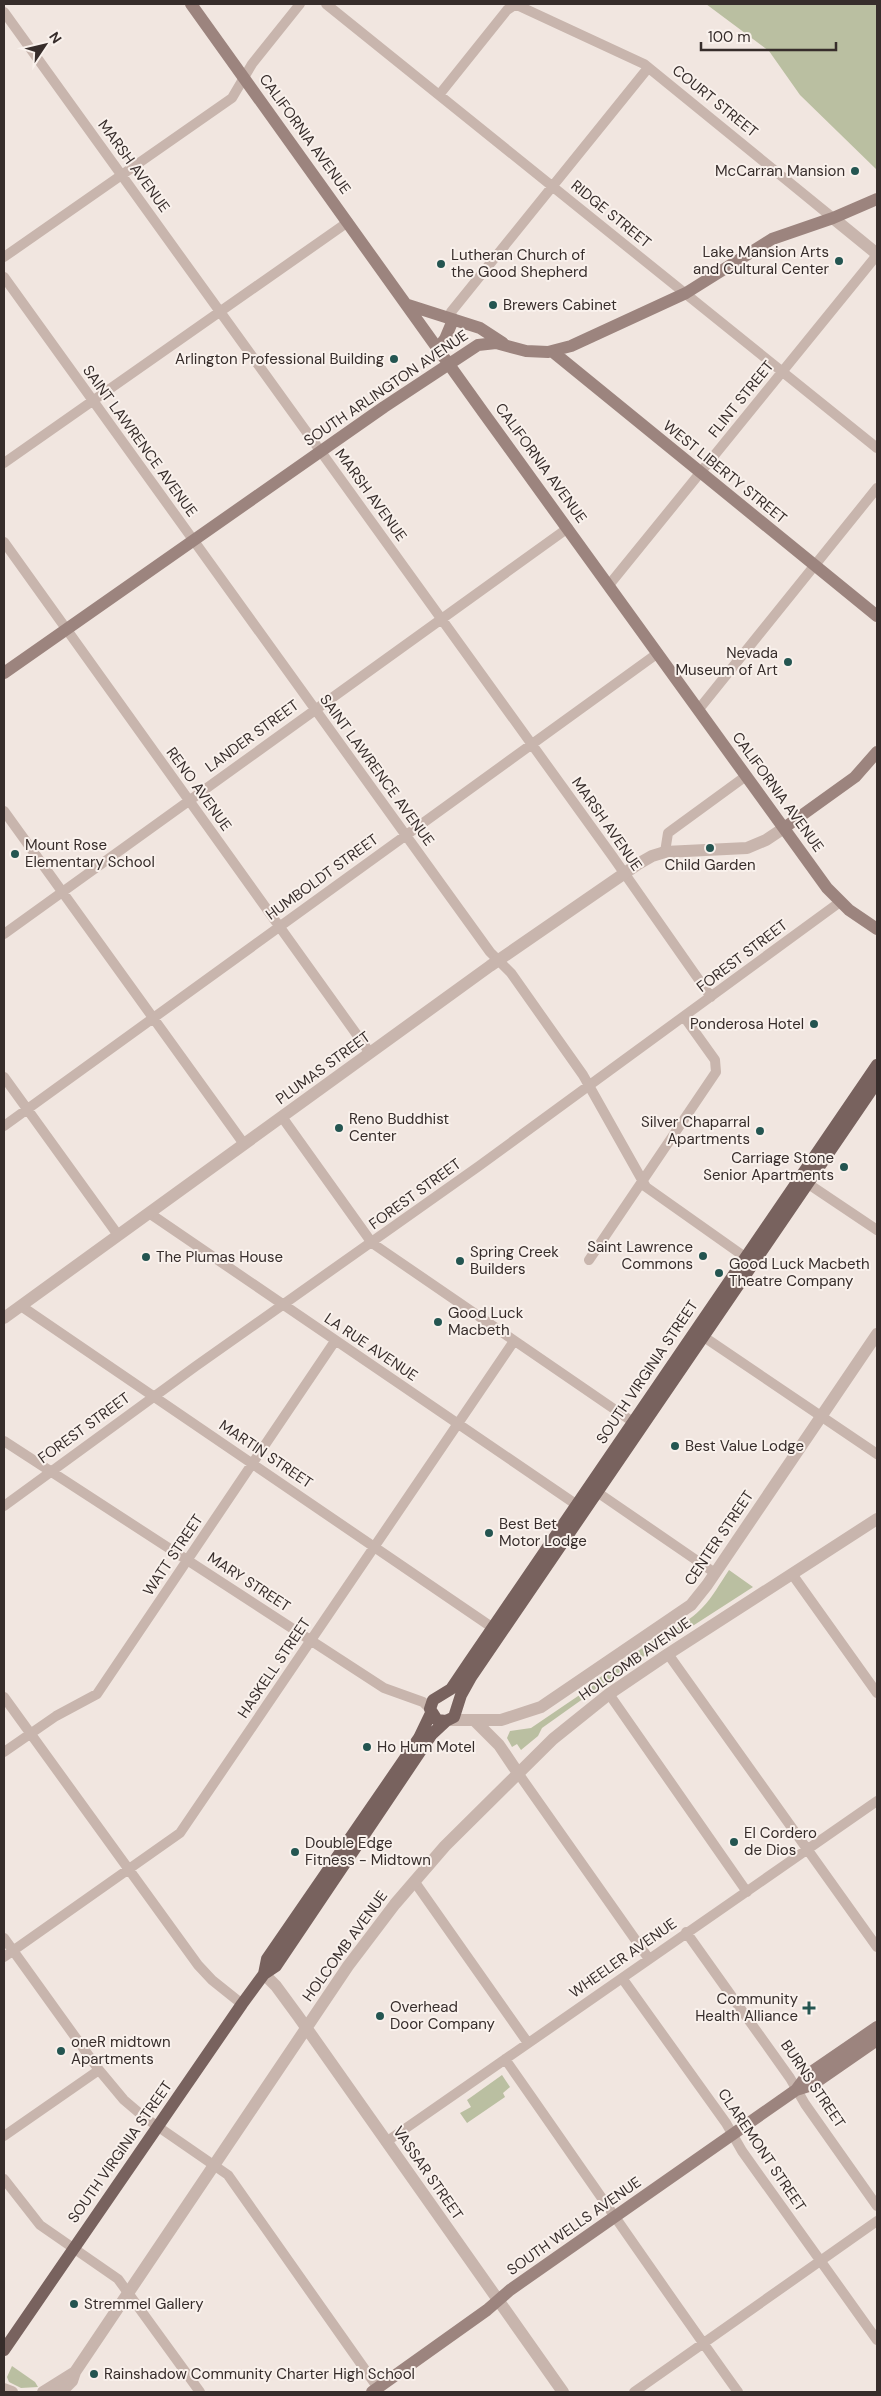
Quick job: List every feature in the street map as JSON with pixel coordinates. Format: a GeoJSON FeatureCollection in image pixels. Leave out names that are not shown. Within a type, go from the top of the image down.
{"type":"FeatureCollection","features":[{"type":"Feature","properties":{"kind":"main road","name":"CALIFORNIA AVENUE"},"geometry":{"type":"LineString","coordinates":[[191,4],[784,828],[840,902],[877,929]]}},
{"type":"Feature","properties":{"kind":"main road","name":"SOUTH ARLINGTON AVENUE"},"geometry":{"type":"LineString","coordinates":[[4,673],[321,451],[478,344],[487,342],[526,351],[553,352],[571,346],[686,293],[772,239],[832,218],[877,199]]}},
{"type":"Feature","properties":{"kind":"main road"},"geometry":{"type":"LineString","coordinates":[[408,305],[488,331],[505,345]]}},
{"type":"Feature","properties":{"kind":"main road"},"geometry":{"type":"LineString","coordinates":[[438,348],[445,339],[453,320]]}},
{"type":"Feature","properties":{"kind":"main road","name":"WEST LIBERTY STREET"},"geometry":{"type":"LineString","coordinates":[[553,352],[877,616]]}},
{"type":"Feature","properties":{"kind":"main road"},"geometry":{"type":"LineString","coordinates":[[784,828],[855,777],[877,752]]}},
{"type":"Feature","properties":{"kind":"main road","name":"SOUTH VIRGINIA STREET"},"geometry":{"type":"LineString","coordinates":[[457,1707],[472,1677],[704,1337],[702,1330],[803,1181],[877,1065]]}},
{"type":"Feature","properties":{"kind":"main road","name":"SOUTH VIRGINIA STREET"},"geometry":{"type":"LineString","coordinates":[[442,1695],[450,1689],[633,1422],[724,1297],[745,1257],[877,1082]]}},
{"type":"Feature","properties":{"kind":"main road"},"geometry":{"type":"LineString","coordinates":[[633,1422],[636,1430],[635,1437]]}},
{"type":"Feature","properties":{"kind":"main road"},"geometry":{"type":"LineString","coordinates":[[442,1695],[453,1698],[457,1707],[456,1714],[448,1721],[437,1720],[431,1711],[433,1700],[442,1695]]}},
{"type":"Feature","properties":{"kind":"main road","name":"SOUTH VIRGINIA STREET"},"geometry":{"type":"LineString","coordinates":[[264,1974],[267,1959],[419,1738],[431,1711]]}},
{"type":"Feature","properties":{"kind":"main road","name":"SOUTH VIRGINIA STREET"},"geometry":{"type":"LineString","coordinates":[[4,2350],[242,2004],[264,1974],[276,1966],[432,1733],[448,1721]]}},
{"type":"Feature","properties":{"kind":"main road","name":"SOUTH WELLS AVENUE"},"geometry":{"type":"LineString","coordinates":[[796,2090],[807,2075],[877,2027]]}},
{"type":"Feature","properties":{"kind":"main road","name":"SOUTH WELLS AVENUE"},"geometry":{"type":"LineString","coordinates":[[375,2390],[498,2300],[796,2090],[812,2085],[877,2040]]}},
{"type":"Feature","properties":{"kind":"street"},"geometry":{"type":"LineString","coordinates":[[4,257],[232,98],[245,79],[252,64],[300,4]]}},
{"type":"Feature","properties":{"kind":"street","name":"RIDGE STREET"},"geometry":{"type":"LineString","coordinates":[[326,4],[877,448]]}},
{"type":"Feature","properties":{"kind":"street","name":"COURT STREET"},"geometry":{"type":"LineString","coordinates":[[439,95],[507,10],[513,6],[519,6],[622,53],[648,68],[877,255]]}},
{"type":"Feature","properties":{"kind":"street","name":"MARSH AVENUE"},"geometry":{"type":"LineString","coordinates":[[4,12],[442,619],[711,998]]}},
{"type":"Feature","properties":{"kind":"street"},"geometry":{"type":"LineString","coordinates":[[453,320],[451,312],[648,68]]}},
{"type":"Feature","properties":{"kind":"street"},"geometry":{"type":"LineString","coordinates":[[4,463],[348,222]]}},
{"type":"Feature","properties":{"kind":"street","name":"FLINT STREET"},"geometry":{"type":"LineString","coordinates":[[609,585],[877,255]]}},
{"type":"Feature","properties":{"kind":"street","name":"SAINT LAWRENCE AVENUE"},"geometry":{"type":"LineString","coordinates":[[4,277],[406,835],[498,960],[511,973],[589,1087],[642,1182],[650,1190],[745,1257]]}},
{"type":"Feature","properties":{"kind":"street"},"geometry":{"type":"LineString","coordinates":[[699,709],[877,488]]}},
{"type":"Feature","properties":{"kind":"street","name":"LANDER STREET"},"geometry":{"type":"LineString","coordinates":[[4,934],[568,528]]}},
{"type":"Feature","properties":{"kind":"street","name":"RENO AVENUE"},"geometry":{"type":"LineString","coordinates":[[4,542],[65,630],[370,1053]]}},
{"type":"Feature","properties":{"kind":"street","name":"HUMBOLDT STREET"},"geometry":{"type":"LineString","coordinates":[[4,1126],[658,653]]}},
{"type":"Feature","properties":{"kind":"street"},"geometry":{"type":"LineString","coordinates":[[665,852],[668,833],[746,776]]}},
{"type":"Feature","properties":{"kind":"street"},"geometry":{"type":"LineString","coordinates":[[4,811],[244,1144]]}},
{"type":"Feature","properties":{"kind":"street","name":"PLUMAS STREET"},"geometry":{"type":"LineString","coordinates":[[4,1318],[498,960],[645,859],[665,852],[747,848],[766,840],[784,828]]}},
{"type":"Feature","properties":{"kind":"street","name":"FOREST STREET"},"geometry":{"type":"LineString","coordinates":[[4,1506],[154,1396],[372,1243],[686,1018],[840,902]]}},
{"type":"Feature","properties":{"kind":"street"},"geometry":{"type":"LineString","coordinates":[[589,1260],[717,1070],[716,1060],[686,1018]]}},
{"type":"Feature","properties":{"kind":"street"},"geometry":{"type":"LineString","coordinates":[[4,1077],[118,1235]]}},
{"type":"Feature","properties":{"kind":"street"},"geometry":{"type":"LineString","coordinates":[[282,1117],[372,1243],[633,1422]]}},
{"type":"Feature","properties":{"kind":"street"},"geometry":{"type":"LineString","coordinates":[[803,1181],[877,1230]]}},
{"type":"Feature","properties":{"kind":"street","name":"LA RUE AVENUE"},"geometry":{"type":"LineString","coordinates":[[149,1213],[577,1506]]}},
{"type":"Feature","properties":{"kind":"street","name":"MARTIN STREET"},"geometry":{"type":"LineString","coordinates":[[21,1306],[493,1628]]}},
{"type":"Feature","properties":{"kind":"street","name":"CENTER STREET"},"geometry":{"type":"LineString","coordinates":[[448,1721],[495,1721],[511,1718],[549,1703],[697,1600],[877,1334]]}},
{"type":"Feature","properties":{"kind":"street"},"geometry":{"type":"LineString","coordinates":[[704,1337],[877,1454]]}},
{"type":"Feature","properties":{"kind":"street","name":"WATT STREET"},"geometry":{"type":"LineString","coordinates":[[4,1752],[30,1733],[97,1694],[335,1341]]}},
{"type":"Feature","properties":{"kind":"street","name":"HASKELL STREET"},"geometry":{"type":"LineString","coordinates":[[4,1957],[180,1833],[514,1341]]}},
{"type":"Feature","properties":{"kind":"street","name":"MARY STREET"},"geometry":{"type":"LineString","coordinates":[[4,1441],[384,1688],[423,1702],[431,1711]]}},
{"type":"Feature","properties":{"kind":"street"},"geometry":{"type":"LineString","coordinates":[[597,1492],[715,1573]]}},
{"type":"Feature","properties":{"kind":"street","name":"HOLCOMB AVENUE"},"geometry":{"type":"LineString","coordinates":[[61,2392],[72,2381],[75,2372],[306,2028],[370,1937],[414,1881],[465,1825],[553,1739],[609,1694],[877,1519]]}},
{"type":"Feature","properties":{"kind":"street"},"geometry":{"type":"LineString","coordinates":[[792,1574],[877,1694]]}},
{"type":"Feature","properties":{"kind":"street"},"geometry":{"type":"LineString","coordinates":[[668,1654],[877,1947]]}},
{"type":"Feature","properties":{"kind":"street"},"geometry":{"type":"LineString","coordinates":[[609,1694],[747,1892]]}},
{"type":"Feature","properties":{"kind":"street"},"geometry":{"type":"LineString","coordinates":[[4,1697],[201,1969],[242,2004]]}},
{"type":"Feature","properties":{"kind":"street"},"geometry":{"type":"LineString","coordinates":[[499,1745],[500,1733],[511,1718]]}},
{"type":"Feature","properties":{"kind":"street"},"geometry":{"type":"LineString","coordinates":[[474,1720],[499,1745],[649,1959]]}},
{"type":"Feature","properties":{"kind":"street","name":"WHEELER AVENUE"},"geometry":{"type":"LineString","coordinates":[[386,2142],[877,1801]]}},
{"type":"Feature","properties":{"kind":"street"},"geometry":{"type":"LineString","coordinates":[[414,1881],[528,2043]]}},
{"type":"Feature","properties":{"kind":"street","name":"BURNS STREET"},"geometry":{"type":"LineString","coordinates":[[686,1932],[877,2206]]}},
{"type":"Feature","properties":{"kind":"street"},"geometry":{"type":"LineString","coordinates":[[4,1938],[99,2070],[124,2100],[228,2175],[375,2390]]}},
{"type":"Feature","properties":{"kind":"street","name":"VASSAR STREET"},"geometry":{"type":"LineString","coordinates":[[264,1974],[276,1986],[563,2392]]}},
{"type":"Feature","properties":{"kind":"street","name":"CLAREMONT STREET"},"geometry":{"type":"LineString","coordinates":[[622,1978],[877,2340]]}},
{"type":"Feature","properties":{"kind":"street"},"geometry":{"type":"LineString","coordinates":[[505,2059],[738,2392]]}},
{"type":"Feature","properties":{"kind":"street"},"geometry":{"type":"LineString","coordinates":[[4,2136],[99,2070]]}},
{"type":"Feature","properties":{"kind":"street"},"geometry":{"type":"LineString","coordinates":[[4,2178],[40,2226],[116,2277],[129,2292],[200,2392]]}},
{"type":"Feature","properties":{"kind":"street"},"geometry":{"type":"LineString","coordinates":[[634,2392],[877,2222]]}},
{"type":"Feature","properties":{"kind":"street","name":"HOLCOMB AVENUE"},"geometry":{"type":"LineString","coordinates":[[43,2392],[75,2372]]}},
{"type":"Feature","properties":{"kind":"street"},"geometry":{"type":"LineString","coordinates":[[4,2389],[12,2392]]}},
{"type":"Feature","properties":{"kind":"green space"},"geometry":{"type":"Polygon","coordinates":[[[706,4],[877,4],[877,170],[800,95],[769,51],[706,4]]]}},
{"type":"Feature","properties":{"kind":"green space"},"geometry":{"type":"Polygon","coordinates":[[[729,1570],[753,1587],[660,1647],[668,1635],[706,1604],[729,1570]]]}},
{"type":"Feature","properties":{"kind":"green space"},"geometry":{"type":"Polygon","coordinates":[[[664,1633],[657,1647],[590,1694],[586,1687],[664,1633]]]}},
{"type":"Feature","properties":{"kind":"green space"},"geometry":{"type":"Polygon","coordinates":[[[584,1692],[587,1696],[542,1728],[538,1736],[521,1750],[517,1744],[512,1747],[507,1738],[510,1731],[531,1728],[584,1692]]]}},
{"type":"Feature","properties":{"kind":"green space"},"geometry":{"type":"Polygon","coordinates":[[[502,2075],[510,2087],[503,2093],[505,2097],[467,2123],[460,2113],[471,2107],[467,2100],[502,2075]]]}},
{"type":"Feature","properties":{"kind":"green space"},"geometry":{"type":"Polygon","coordinates":[[[12,2366],[35,2382],[38,2387],[21,2388],[9,2382],[7,2377],[12,2366]]]}},
{"type":"Feature","properties":{"kind":"place","name":"McCarran Mansion"},"geometry":{"type":"Point","coordinates":[855,171]}},
{"type":"Feature","properties":{"kind":"place","name":"Lake Mansion Arts and Cultural Center"},"geometry":{"type":"Point","coordinates":[839,261]}},
{"type":"Feature","properties":{"kind":"place","name":"Lutheran Church of the Good Shepherd"},"geometry":{"type":"Point","coordinates":[441,264]}},
{"type":"Feature","properties":{"kind":"place","name":"Brewers Cabinet"},"geometry":{"type":"Point","coordinates":[493,305]}},
{"type":"Feature","properties":{"kind":"place","name":"Arlington Professional Building"},"geometry":{"type":"Point","coordinates":[394,359]}},
{"type":"Feature","properties":{"kind":"place","name":"Nevada Museum of Art"},"geometry":{"type":"Point","coordinates":[788,662]}},
{"type":"Feature","properties":{"kind":"place","name":"Child Garden"},"geometry":{"type":"Point","coordinates":[710,848]}},
{"type":"Feature","properties":{"kind":"place","name":"Mount Rose Elementary School"},"geometry":{"type":"Point","coordinates":[15,854]}},
{"type":"Feature","properties":{"kind":"place","name":"Ponderosa Hotel"},"geometry":{"type":"Point","coordinates":[814,1024]}},
{"type":"Feature","properties":{"kind":"place","name":"Reno Buddhist Center"},"geometry":{"type":"Point","coordinates":[339,1128]}},
{"type":"Feature","properties":{"kind":"place","name":"Silver Chaparral Apartments"},"geometry":{"type":"Point","coordinates":[760,1131]}},
{"type":"Feature","properties":{"kind":"place","name":"Carriage Stone Senior Apartments"},"geometry":{"type":"Point","coordinates":[844,1167]}},
{"type":"Feature","properties":{"kind":"place","name":"Saint Lawrence Commons"},"geometry":{"type":"Point","coordinates":[703,1256]}},
{"type":"Feature","properties":{"kind":"place","name":"The Plumas House"},"geometry":{"type":"Point","coordinates":[146,1257]}},
{"type":"Feature","properties":{"kind":"place","name":"Spring Creek Builders"},"geometry":{"type":"Point","coordinates":[460,1261]}},
{"type":"Feature","properties":{"kind":"place","name":"Good Luck Macbeth Theatre Company"},"geometry":{"type":"Point","coordinates":[719,1273]}},
{"type":"Feature","properties":{"kind":"place","name":"Good Luck Macbeth"},"geometry":{"type":"Point","coordinates":[438,1322]}},
{"type":"Feature","properties":{"kind":"place","name":"Best Value Lodge"},"geometry":{"type":"Point","coordinates":[675,1446]}},
{"type":"Feature","properties":{"kind":"place","name":"Best Bet Motor Lodge"},"geometry":{"type":"Point","coordinates":[489,1533]}},
{"type":"Feature","properties":{"kind":"place","name":"Ho Hum Motel"},"geometry":{"type":"Point","coordinates":[367,1747]}},
{"type":"Feature","properties":{"kind":"place","name":"El Cordero de Dios"},"geometry":{"type":"Point","coordinates":[734,1842]}},
{"type":"Feature","properties":{"kind":"place","name":"Double Edge Fitness - Midtown"},"geometry":{"type":"Point","coordinates":[295,1852]}},
{"type":"Feature","properties":{"kind":"place","name":"Community Health Alliance"},"geometry":{"type":"Point","coordinates":[809,2008]}},
{"type":"Feature","properties":{"kind":"place","name":"Overhead Door Company"},"geometry":{"type":"Point","coordinates":[380,2016]}},
{"type":"Feature","properties":{"kind":"place","name":"oneR midtown Apartments"},"geometry":{"type":"Point","coordinates":[61,2051]}},
{"type":"Feature","properties":{"kind":"place","name":"Stremmel Gallery"},"geometry":{"type":"Point","coordinates":[74,2304]}},
{"type":"Feature","properties":{"kind":"place","name":"Rainshadow Community Charter High School"},"geometry":{"type":"Point","coordinates":[94,2374]}}]}
